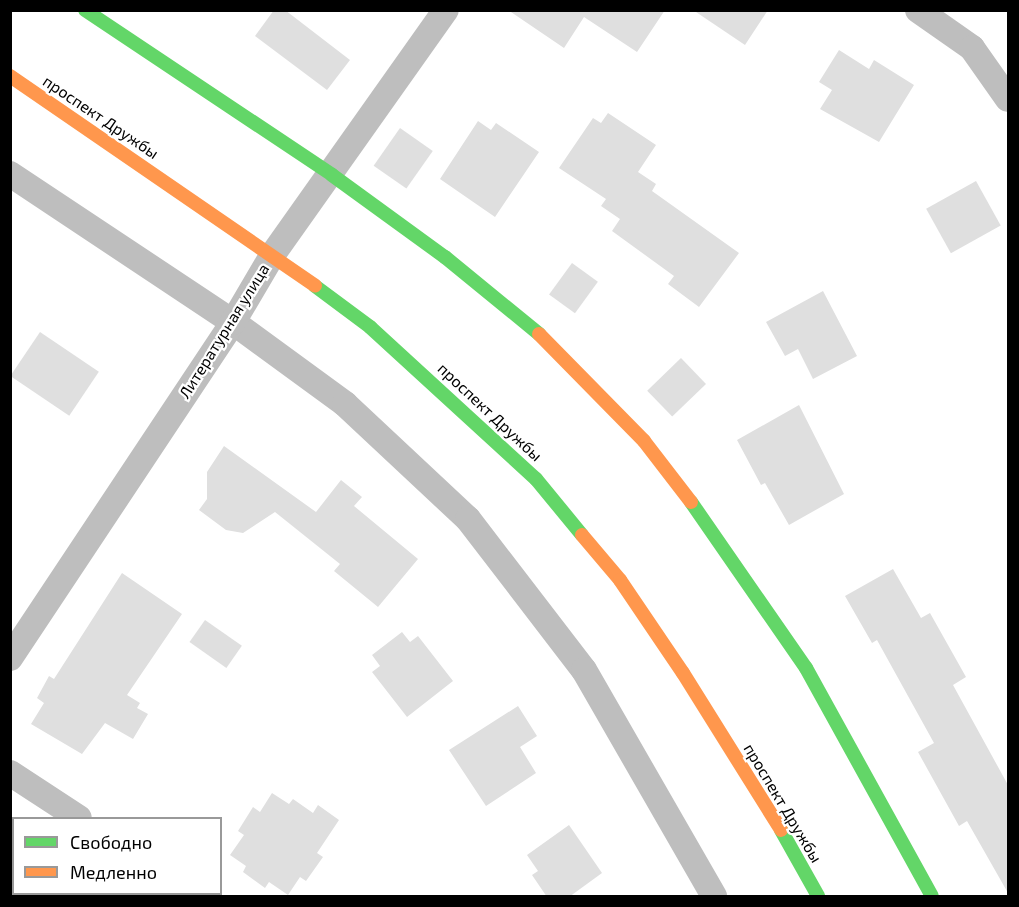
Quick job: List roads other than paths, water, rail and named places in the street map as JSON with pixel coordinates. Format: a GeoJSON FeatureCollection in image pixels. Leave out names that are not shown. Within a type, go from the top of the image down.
{"type":"FeatureCollection","features":[{"type":"Feature","properties":{"kind":"street"},"geometry":{"type":"LineString","coordinates":[[85,10],[332,175],[445,257],[551,344],[644,441],[717,536],[806,668],[932,897]]}},
{"type":"Feature","properties":{"kind":"street","name":"Литературная улица"},"geometry":{"type":"LineString","coordinates":[[10,658],[233,322],[273,254],[332,175],[446,10]]}},
{"type":"Feature","properties":{"kind":"street"},"geometry":{"type":"LineString","coordinates":[[918,10],[972,48],[1008,99]]}},
{"type":"Feature","properties":{"kind":"street","name":"проспект Дружбы"},"geometry":{"type":"LineString","coordinates":[[10,76],[273,254],[370,327],[536,479],[620,580],[683,673],[765,802],[818,897]]}},
{"type":"Feature","properties":{"kind":"street"},"geometry":{"type":"LineString","coordinates":[[10,174],[233,322],[345,404],[468,519],[584,670],[714,897]]}},
{"type":"Feature","properties":{"kind":"street"},"geometry":{"type":"LineString","coordinates":[[10,773],[76,817]]}}]}
